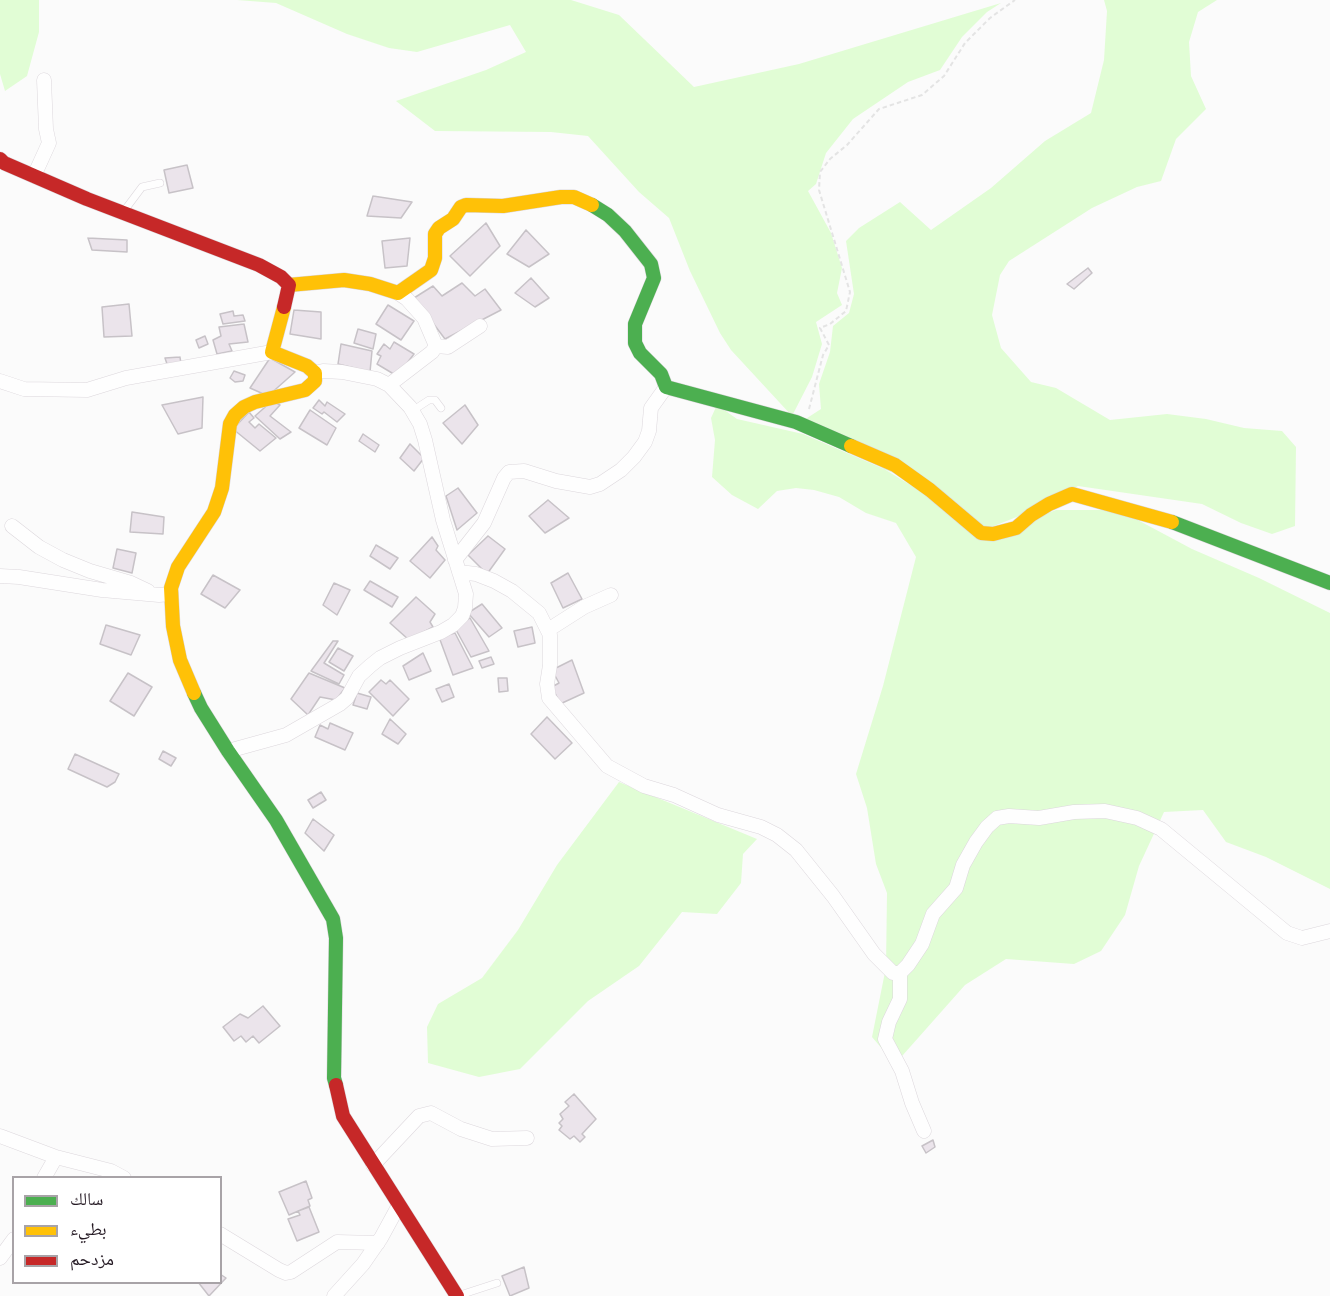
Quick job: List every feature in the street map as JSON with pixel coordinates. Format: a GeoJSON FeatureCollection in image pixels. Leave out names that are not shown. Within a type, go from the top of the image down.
{"type":"FeatureCollection","features":[{"type":"Feature","properties":{"kind":"street"},"geometry":{"type":"LineString","coordinates":[[34,176],[50,143],[46,129],[44,80]]}},
{"type":"Feature","properties":{"kind":"street"},"geometry":{"type":"LineString","coordinates":[[0,159],[4,163],[87,199],[259,265],[281,277],[289,285],[289,290],[272,352]]}},
{"type":"Feature","properties":{"kind":"street"},"geometry":{"type":"LineString","coordinates":[[398,293],[431,270],[435,258],[435,234],[439,228],[453,219],[461,207],[466,205],[503,206],[561,197],[582,200],[602,211],[625,231],[651,264],[654,278],[635,324],[635,343],[640,353],[661,374],[666,387]]}},
{"type":"Feature","properties":{"kind":"street"},"geometry":{"type":"LineString","coordinates":[[289,285],[344,280],[369,284],[398,293],[407,299],[424,318],[436,346]]}},
{"type":"Feature","properties":{"kind":"street"},"geometry":{"type":"LineString","coordinates":[[436,346],[448,347],[480,326]]}},
{"type":"Feature","properties":{"kind":"street"},"geometry":{"type":"LineString","coordinates":[[389,386],[432,352],[436,346]]}},
{"type":"Feature","properties":{"kind":"street"},"geometry":{"type":"LineString","coordinates":[[0,381],[24,389],[87,390],[126,378],[272,352],[300,363],[315,373],[323,371],[360,374],[377,379],[389,386],[412,411],[426,440],[443,520],[466,594],[462,616],[441,632],[380,658],[359,676],[347,698],[304,725],[271,740],[228,751]]}},
{"type":"Feature","properties":{"kind":"street"},"geometry":{"type":"LineString","coordinates":[[165,595],[171,588],[178,567],[214,512],[222,488],[228,432],[235,415],[244,407],[255,402],[305,390],[315,381],[315,373]]}},
{"type":"Feature","properties":{"kind":"street"},"geometry":{"type":"LineString","coordinates":[[666,387],[796,422],[896,465],[981,532],[993,534],[1016,528],[1031,514],[1072,494],[1171,521],[1330,583]]}},
{"type":"Feature","properties":{"kind":"street"},"geometry":{"type":"LineString","coordinates":[[457,566],[484,523],[504,478],[509,472],[524,471],[556,481],[590,487],[600,483],[621,470],[645,442],[649,431],[651,408],[666,387]]}},
{"type":"Feature","properties":{"kind":"street"},"geometry":{"type":"LineString","coordinates":[[12,526],[39,547],[63,560],[90,572],[165,595]]}},
{"type":"Feature","properties":{"kind":"street"},"geometry":{"type":"LineString","coordinates":[[457,566],[512,591],[539,613],[548,630],[551,649],[547,684],[549,698],[607,766],[644,786],[674,795],[718,815],[761,827],[777,835],[796,850],[833,896],[874,954],[893,973],[900,973],[922,944],[933,914],[956,888],[963,865],[987,827],[997,818],[1009,816],[1039,818],[1074,812],[1105,811],[1137,818],[1161,829],[1287,933],[1302,938],[1330,931]]}},
{"type":"Feature","properties":{"kind":"street"},"geometry":{"type":"LineString","coordinates":[[0,576],[102,590],[165,595]]}},
{"type":"Feature","properties":{"kind":"street"},"geometry":{"type":"LineString","coordinates":[[165,595],[180,660],[201,708],[276,820],[333,919],[336,938],[334,1078],[343,1116],[457,1296]]}},
{"type":"Feature","properties":{"kind":"street"},"geometry":{"type":"LineString","coordinates":[[548,630],[584,607],[611,595]]}},
{"type":"Feature","properties":{"kind":"street"},"geometry":{"type":"LineString","coordinates":[[900,973],[900,999],[889,1022],[885,1039],[902,1071],[924,1131]]}},
{"type":"Feature","properties":{"kind":"street"},"geometry":{"type":"LineString","coordinates":[[373,1165],[419,1116],[431,1113],[462,1130],[492,1139],[527,1138]]}},
{"type":"Feature","properties":{"kind":"street"},"geometry":{"type":"LineString","coordinates":[[0,1136],[56,1157],[111,1171],[120,1176]]}},
{"type":"Feature","properties":{"kind":"street"},"geometry":{"type":"LineString","coordinates":[[45,1176],[56,1157]]}},
{"type":"Feature","properties":{"kind":"street"},"geometry":{"type":"LineString","coordinates":[[334,1296],[363,1264],[378,1243],[399,1205]]}},
{"type":"Feature","properties":{"kind":"street"},"geometry":{"type":"LineString","coordinates":[[222,1235],[286,1273],[337,1242],[378,1243]]}},
{"type":"Feature","properties":{"kind":"street"},"geometry":{"type":"LineString","coordinates":[[0,1258],[12,1242]]}},
{"type":"Feature","properties":{"kind":"lane"},"geometry":{"type":"LineString","coordinates":[[123,212],[142,187],[160,183]]}},
{"type":"Feature","properties":{"kind":"lane"},"geometry":{"type":"LineString","coordinates":[[412,411],[429,400],[435,400],[441,408]]}},
{"type":"Feature","properties":{"kind":"lane"},"geometry":{"type":"LineString","coordinates":[[457,1296],[497,1282]]}},
{"type":"Feature","properties":{"kind":"path"},"geometry":{"type":"LineString","coordinates":[[796,422],[810,409],[823,356],[829,345],[820,328],[830,324],[846,311],[850,292],[819,190],[820,172],[879,109],[922,95],[944,76],[965,43],[990,18],[1014,0]]}},
{"type":"Feature","properties":{"kind":"green space"},"geometry":{"type":"Polygon","coordinates":[[[0,0],[39,0],[39,32],[27,76],[5,91],[0,74],[0,0]]]}},
{"type":"Feature","properties":{"kind":"green space"},"geometry":{"type":"Polygon","coordinates":[[[237,0],[571,0],[619,15],[694,87],[799,64],[1001,3],[987,12],[962,37],[940,70],[908,82],[853,119],[826,153],[816,184],[808,191],[831,233],[842,268],[837,293],[842,305],[816,322],[822,344],[812,377],[792,416],[731,350],[720,333],[690,271],[669,218],[639,192],[588,136],[551,132],[435,131],[396,101],[486,70],[526,52],[510,25],[417,52],[389,48],[347,34],[276,3],[237,0]]]}},
{"type":"Feature","properties":{"kind":"green space"},"geometry":{"type":"Polygon","coordinates":[[[1104,0],[1217,0],[1198,12],[1189,42],[1191,76],[1206,109],[1176,139],[1161,181],[1137,187],[1092,208],[1009,261],[1000,275],[992,315],[1001,348],[1031,382],[1056,388],[1110,420],[1167,414],[1206,419],[1244,428],[1282,431],[1296,447],[1295,526],[1272,534],[1241,523],[1202,504],[1078,486],[1024,514],[984,530],[804,420],[821,409],[819,384],[830,352],[833,326],[849,313],[854,294],[846,241],[859,228],[900,202],[931,230],[991,188],[1045,141],[1091,113],[1104,60],[1107,11],[1104,0]]]}},
{"type":"Feature","properties":{"kind":"green space"},"geometry":{"type":"Polygon","coordinates":[[[716,407],[737,419],[803,434],[905,478],[983,538],[1056,510],[1119,510],[1192,549],[1259,578],[1330,613],[1330,889],[1266,857],[1226,842],[1203,810],[1164,812],[1139,866],[1125,915],[1101,951],[1074,964],[1006,959],[965,985],[895,1064],[872,1037],[886,967],[887,893],[876,864],[867,808],[856,774],[883,686],[916,557],[896,523],[866,513],[839,497],[796,488],[777,491],[758,509],[732,495],[712,477],[715,440],[711,418],[716,407]]]}},
{"type":"Feature","properties":{"kind":"green space"},"geometry":{"type":"Polygon","coordinates":[[[619,782],[757,839],[743,854],[741,883],[717,914],[682,912],[639,966],[588,1001],[520,1069],[479,1077],[428,1063],[427,1027],[438,1004],[482,978],[518,930],[557,865],[619,782]]]}},
{"type":"Feature","properties":{"kind":"building"},"geometry":{"type":"Polygon","coordinates":[[[187,165],[193,188],[169,193],[164,170],[187,165]]]}},
{"type":"Feature","properties":{"kind":"building"},"geometry":{"type":"Polygon","coordinates":[[[373,196],[412,202],[401,218],[367,216],[373,196]]]}},
{"type":"Feature","properties":{"kind":"building"},"geometry":{"type":"Polygon","coordinates":[[[486,223],[500,246],[470,276],[450,256],[486,223]]]}},
{"type":"Feature","properties":{"kind":"building"},"geometry":{"type":"Polygon","coordinates":[[[526,230],[549,254],[529,267],[507,254],[526,230]]]}},
{"type":"Feature","properties":{"kind":"building"},"geometry":{"type":"Polygon","coordinates":[[[88,238],[127,240],[127,252],[92,250],[88,238]]]}},
{"type":"Feature","properties":{"kind":"building"},"geometry":{"type":"Polygon","coordinates":[[[410,238],[407,266],[385,268],[382,241],[410,238]]]}},
{"type":"Feature","properties":{"kind":"building"},"geometry":{"type":"Polygon","coordinates":[[[1088,268],[1092,273],[1074,289],[1067,284],[1088,268]]]}},
{"type":"Feature","properties":{"kind":"building"},"geometry":{"type":"Polygon","coordinates":[[[531,278],[549,298],[535,307],[515,293],[531,278]]]}},
{"type":"Feature","properties":{"kind":"building"},"geometry":{"type":"Polygon","coordinates":[[[462,283],[475,296],[485,289],[501,310],[445,339],[414,298],[433,286],[442,296],[462,283]]]}},
{"type":"Feature","properties":{"kind":"building"},"geometry":{"type":"Polygon","coordinates":[[[129,304],[132,336],[104,337],[102,307],[129,304]]]}},
{"type":"Feature","properties":{"kind":"building"},"geometry":{"type":"Polygon","coordinates":[[[388,305],[414,321],[401,340],[376,324],[388,305]]]}},
{"type":"Feature","properties":{"kind":"building"},"geometry":{"type":"Polygon","coordinates":[[[294,310],[321,312],[321,339],[290,334],[294,310]]]}},
{"type":"Feature","properties":{"kind":"building"},"geometry":{"type":"Polygon","coordinates":[[[233,311],[234,316],[243,315],[245,321],[223,324],[220,314],[233,311]]]}},
{"type":"Feature","properties":{"kind":"building"},"geometry":{"type":"Polygon","coordinates":[[[244,324],[248,342],[229,344],[232,351],[217,354],[213,340],[221,336],[219,327],[244,324]]]}},
{"type":"Feature","properties":{"kind":"building"},"geometry":{"type":"Polygon","coordinates":[[[358,329],[376,334],[373,349],[354,343],[358,329]]]}},
{"type":"Feature","properties":{"kind":"building"},"geometry":{"type":"Polygon","coordinates":[[[205,336],[208,344],[199,348],[196,340],[205,336]]]}},
{"type":"Feature","properties":{"kind":"building"},"geometry":{"type":"Polygon","coordinates":[[[394,342],[414,354],[397,376],[377,364],[381,356],[377,354],[384,344],[390,349],[394,342]]]}},
{"type":"Feature","properties":{"kind":"building"},"geometry":{"type":"Polygon","coordinates":[[[341,344],[372,351],[370,372],[338,364],[341,344]]]}},
{"type":"Feature","properties":{"kind":"building"},"geometry":{"type":"Polygon","coordinates":[[[180,357],[181,364],[168,367],[165,358],[180,357]]]}},
{"type":"Feature","properties":{"kind":"building"},"geometry":{"type":"Polygon","coordinates":[[[270,358],[295,372],[268,396],[250,388],[270,358]]]}},
{"type":"Feature","properties":{"kind":"building"},"geometry":{"type":"Polygon","coordinates":[[[234,371],[245,375],[243,381],[235,382],[230,378],[234,371]]]}},
{"type":"Feature","properties":{"kind":"building"},"geometry":{"type":"Polygon","coordinates":[[[203,397],[202,428],[178,434],[162,405],[203,397]]]}},
{"type":"Feature","properties":{"kind":"building"},"geometry":{"type":"Polygon","coordinates":[[[319,400],[325,406],[327,402],[345,414],[337,422],[324,412],[322,414],[313,408],[319,400]]]}},
{"type":"Feature","properties":{"kind":"building"},"geometry":{"type":"Polygon","coordinates":[[[272,401],[280,405],[270,416],[291,432],[280,439],[255,416],[272,401]]]}},
{"type":"Feature","properties":{"kind":"building"},"geometry":{"type":"Polygon","coordinates":[[[465,405],[478,425],[462,444],[443,423],[465,405]]]}},
{"type":"Feature","properties":{"kind":"building"},"geometry":{"type":"Polygon","coordinates":[[[310,410],[336,428],[327,445],[299,428],[310,410]]]}},
{"type":"Feature","properties":{"kind":"building"},"geometry":{"type":"Polygon","coordinates":[[[249,412],[254,418],[249,422],[255,428],[259,424],[276,438],[260,451],[233,429],[249,412]]]}},
{"type":"Feature","properties":{"kind":"building"},"geometry":{"type":"Polygon","coordinates":[[[363,434],[379,445],[375,452],[359,441],[363,434]]]}},
{"type":"Feature","properties":{"kind":"building"},"geometry":{"type":"Polygon","coordinates":[[[410,444],[424,458],[414,471],[400,458],[410,444]]]}},
{"type":"Feature","properties":{"kind":"building"},"geometry":{"type":"Polygon","coordinates":[[[458,488],[477,513],[457,530],[446,496],[458,488]]]}},
{"type":"Feature","properties":{"kind":"building"},"geometry":{"type":"Polygon","coordinates":[[[548,500],[569,518],[545,533],[529,516],[548,500]]]}},
{"type":"Feature","properties":{"kind":"building"},"geometry":{"type":"Polygon","coordinates":[[[132,512],[164,517],[163,534],[130,532],[132,512]]]}},
{"type":"Feature","properties":{"kind":"building"},"geometry":{"type":"Polygon","coordinates":[[[488,536],[505,549],[487,574],[468,555],[488,536]]]}},
{"type":"Feature","properties":{"kind":"building"},"geometry":{"type":"Polygon","coordinates":[[[432,537],[438,546],[436,550],[445,560],[430,578],[410,561],[432,537]]]}},
{"type":"Feature","properties":{"kind":"building"},"geometry":{"type":"Polygon","coordinates":[[[376,545],[398,558],[390,569],[370,556],[376,545]]]}},
{"type":"Feature","properties":{"kind":"building"},"geometry":{"type":"Polygon","coordinates":[[[117,549],[136,553],[132,573],[113,568],[117,549]]]}},
{"type":"Feature","properties":{"kind":"building"},"geometry":{"type":"Polygon","coordinates":[[[568,573],[582,599],[563,608],[551,583],[568,573]]]}},
{"type":"Feature","properties":{"kind":"building"},"geometry":{"type":"Polygon","coordinates":[[[213,575],[240,590],[225,608],[201,594],[213,575]]]}},
{"type":"Feature","properties":{"kind":"building"},"geometry":{"type":"Polygon","coordinates":[[[370,581],[398,597],[392,607],[364,590],[370,581]]]}},
{"type":"Feature","properties":{"kind":"building"},"geometry":{"type":"Polygon","coordinates":[[[334,583],[350,590],[337,615],[323,605],[334,583]]]}},
{"type":"Feature","properties":{"kind":"building"},"geometry":{"type":"Polygon","coordinates":[[[416,597],[435,614],[430,622],[433,627],[409,640],[390,623],[416,597]]]}},
{"type":"Feature","properties":{"kind":"building"},"geometry":{"type":"Polygon","coordinates":[[[482,604],[502,628],[489,637],[468,613],[482,604]]]}},
{"type":"Feature","properties":{"kind":"building"},"geometry":{"type":"Polygon","coordinates":[[[470,618],[489,651],[471,657],[455,628],[470,618]]]}},
{"type":"Feature","properties":{"kind":"building"},"geometry":{"type":"Polygon","coordinates":[[[106,625],[140,635],[131,655],[100,644],[106,625]]]}},
{"type":"Feature","properties":{"kind":"building"},"geometry":{"type":"Polygon","coordinates":[[[532,627],[535,643],[518,647],[514,631],[532,627]]]}},
{"type":"Feature","properties":{"kind":"building"},"geometry":{"type":"Polygon","coordinates":[[[455,633],[473,668],[453,675],[439,637],[455,633]]]}},
{"type":"Feature","properties":{"kind":"building"},"geometry":{"type":"Polygon","coordinates":[[[333,641],[338,641],[324,663],[344,675],[339,684],[311,671],[333,641]]]}},
{"type":"Feature","properties":{"kind":"building"},"geometry":{"type":"Polygon","coordinates":[[[338,648],[353,656],[344,671],[329,662],[338,648]]]}},
{"type":"Feature","properties":{"kind":"building"},"geometry":{"type":"Polygon","coordinates":[[[423,653],[431,671],[409,680],[403,666],[423,653]]]}},
{"type":"Feature","properties":{"kind":"building"},"geometry":{"type":"Polygon","coordinates":[[[491,657],[494,664],[482,668],[479,661],[491,657]]]}},
{"type":"Feature","properties":{"kind":"building"},"geometry":{"type":"Polygon","coordinates":[[[572,660],[584,693],[560,704],[550,688],[559,683],[552,670],[572,660]]]}},
{"type":"Feature","properties":{"kind":"building"},"geometry":{"type":"Polygon","coordinates":[[[128,673],[152,687],[134,716],[110,701],[128,673]]]}},
{"type":"Feature","properties":{"kind":"building"},"geometry":{"type":"Polygon","coordinates":[[[309,673],[345,688],[336,700],[320,697],[308,715],[291,699],[309,673]]]}},
{"type":"Feature","properties":{"kind":"building"},"geometry":{"type":"Polygon","coordinates":[[[498,678],[507,678],[508,691],[499,692],[498,678]]]}},
{"type":"Feature","properties":{"kind":"building"},"geometry":{"type":"Polygon","coordinates":[[[381,680],[386,684],[390,680],[409,699],[393,716],[369,692],[381,680]]]}},
{"type":"Feature","properties":{"kind":"building"},"geometry":{"type":"Polygon","coordinates":[[[449,684],[454,697],[442,702],[436,689],[449,684]]]}},
{"type":"Feature","properties":{"kind":"building"},"geometry":{"type":"Polygon","coordinates":[[[357,693],[371,697],[367,709],[353,705],[357,693]]]}},
{"type":"Feature","properties":{"kind":"building"},"geometry":{"type":"Polygon","coordinates":[[[547,717],[572,743],[555,759],[531,734],[547,717]]]}},
{"type":"Feature","properties":{"kind":"building"},"geometry":{"type":"Polygon","coordinates":[[[390,719],[406,734],[398,744],[382,734],[390,719]]]}},
{"type":"Feature","properties":{"kind":"building"},"geometry":{"type":"Polygon","coordinates":[[[330,723],[353,733],[345,750],[315,737],[320,725],[328,729],[330,723]]]}},
{"type":"Feature","properties":{"kind":"building"},"geometry":{"type":"Polygon","coordinates":[[[163,751],[176,758],[171,766],[159,759],[163,751]]]}},
{"type":"Feature","properties":{"kind":"building"},"geometry":{"type":"Polygon","coordinates":[[[75,754],[119,774],[115,782],[107,787],[68,769],[75,754]]]}},
{"type":"Feature","properties":{"kind":"building"},"geometry":{"type":"Polygon","coordinates":[[[321,792],[326,800],[313,808],[308,800],[321,792]]]}},
{"type":"Feature","properties":{"kind":"building"},"geometry":{"type":"Polygon","coordinates":[[[313,819],[334,835],[324,851],[305,833],[313,819]]]}},
{"type":"Feature","properties":{"kind":"building"},"geometry":{"type":"Polygon","coordinates":[[[263,1006],[280,1026],[259,1043],[253,1036],[246,1042],[241,1036],[234,1041],[223,1027],[240,1014],[248,1018],[263,1006]]]}},
{"type":"Feature","properties":{"kind":"building"},"geometry":{"type":"Polygon","coordinates":[[[574,1094],[596,1119],[582,1134],[585,1137],[580,1142],[574,1136],[570,1139],[559,1130],[562,1126],[559,1123],[563,1119],[560,1114],[569,1106],[565,1102],[574,1094]]]}},
{"type":"Feature","properties":{"kind":"building"},"geometry":{"type":"Polygon","coordinates":[[[933,1140],[935,1147],[926,1153],[922,1146],[933,1140]]]}},
{"type":"Feature","properties":{"kind":"building"},"geometry":{"type":"Polygon","coordinates":[[[306,1181],[312,1198],[308,1200],[310,1206],[289,1215],[279,1192],[306,1181]]]}},
{"type":"Feature","properties":{"kind":"building"},"geometry":{"type":"Polygon","coordinates":[[[309,1207],[319,1232],[297,1241],[288,1219],[300,1215],[298,1211],[309,1207]]]}},
{"type":"Feature","properties":{"kind":"building"},"geometry":{"type":"Polygon","coordinates":[[[524,1267],[529,1288],[510,1296],[502,1276],[524,1267]]]}},
{"type":"Feature","properties":{"kind":"building"},"geometry":{"type":"Polygon","coordinates":[[[200,1284],[220,1284],[209,1296],[200,1284]]]}},
{"type":"Feature","properties":{"kind":"traffic: fast"},"geometry":{"type":"LineString","coordinates":[[592,205],[608,215],[625,231],[651,264],[654,278],[635,324],[635,343],[640,353],[661,374],[666,387],[796,422],[851,446]]}},
{"type":"Feature","properties":{"kind":"traffic: fast"},"geometry":{"type":"LineString","coordinates":[[1172,522],[1330,583]]}},
{"type":"Feature","properties":{"kind":"traffic: fast"},"geometry":{"type":"LineString","coordinates":[[194,693],[228,751],[276,820],[333,919],[336,938],[334,1078],[336,1085]]}},
{"type":"Feature","properties":{"kind":"traffic: slow"},"geometry":{"type":"LineString","coordinates":[[289,285],[344,280],[370,284],[398,293],[431,270],[435,258],[435,234],[439,228],[453,219],[461,207],[466,205],[503,206],[561,197],[574,197],[592,205]]}},
{"type":"Feature","properties":{"kind":"traffic: slow"},"geometry":{"type":"LineString","coordinates":[[194,693],[180,660],[173,626],[171,588],[178,567],[214,512],[222,488],[230,424],[235,415],[244,407],[255,402],[305,390],[315,381],[315,373],[307,366],[272,352],[284,307]]}},
{"type":"Feature","properties":{"kind":"traffic: slow"},"geometry":{"type":"LineString","coordinates":[[851,446],[895,465],[930,490],[981,533],[993,534],[1016,528],[1049,504],[1072,494],[1172,522]]}},
{"type":"Feature","properties":{"kind":"traffic: jam"},"geometry":{"type":"LineString","coordinates":[[0,159],[4,163],[87,199],[259,265],[281,277],[289,285],[284,307]]}},
{"type":"Feature","properties":{"kind":"traffic: jam"},"geometry":{"type":"LineString","coordinates":[[336,1085],[343,1116],[457,1296]]}}]}
